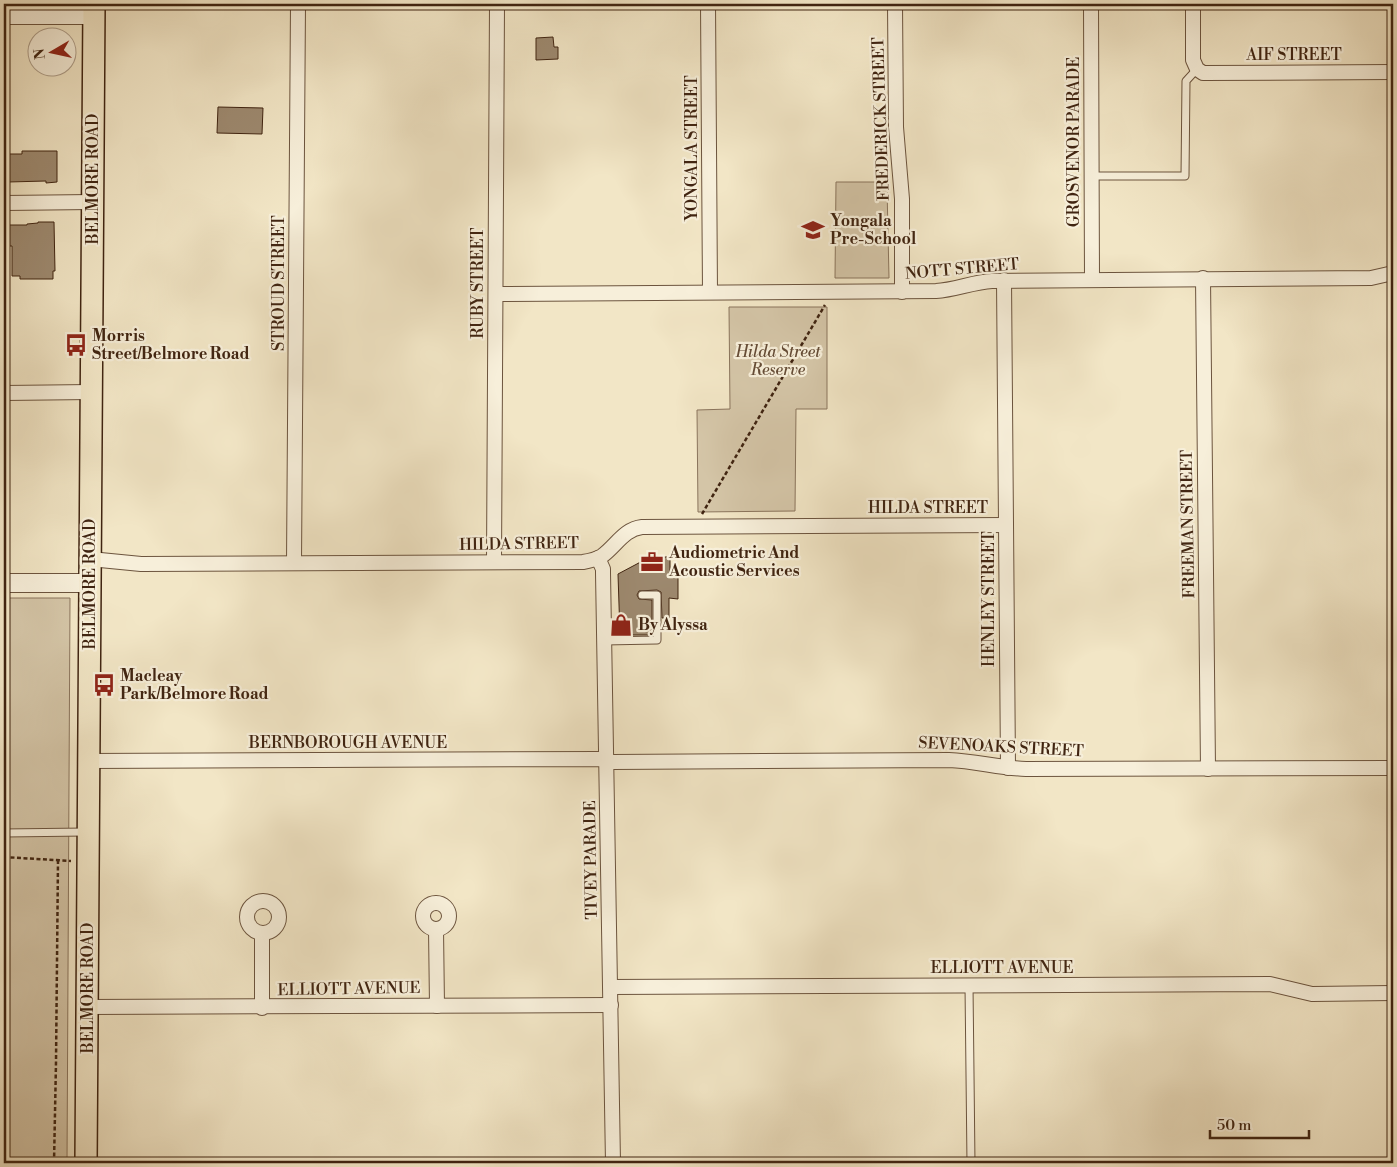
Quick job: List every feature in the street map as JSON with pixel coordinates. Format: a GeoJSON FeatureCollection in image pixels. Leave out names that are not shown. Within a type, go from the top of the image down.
{"type":"FeatureCollection","features":[{"type":"Feature","properties":{"kind":"main road","name":"BELMORE ROAD"},"geometry":{"type":"LineString","coordinates":[[86,1163],[94,10]]}},
{"type":"Feature","properties":{"kind":"street","name":"STROUD STREET"},"geometry":{"type":"LineString","coordinates":[[294,563],[298,4]]}},
{"type":"Feature","properties":{"kind":"street","name":"RUBY STREET"},"geometry":{"type":"LineString","coordinates":[[494,562],[498,4]]}},
{"type":"Feature","properties":{"kind":"street","name":"YONGALA STREET"},"geometry":{"type":"LineString","coordinates":[[708,4],[710,292]]}},
{"type":"Feature","properties":{"kind":"street","name":"FREDERICK STREET"},"geometry":{"type":"LineString","coordinates":[[895,4],[896,127],[902,199],[902,292]]}},
{"type":"Feature","properties":{"kind":"street","name":"GROSVENOR PARADE"},"geometry":{"type":"LineString","coordinates":[[1091,4],[1092,279]]}},
{"type":"Feature","properties":{"kind":"street"},"geometry":{"type":"LineString","coordinates":[[1193,4],[1193,60],[1197,69]]}},
{"type":"Feature","properties":{"kind":"street"},"geometry":{"type":"LineString","coordinates":[[4,17],[94,10]]}},
{"type":"Feature","properties":{"kind":"street","name":"AIF STREET"},"geometry":{"type":"LineString","coordinates":[[1197,69],[1203,73],[1393,72]]}},
{"type":"Feature","properties":{"kind":"street"},"geometry":{"type":"LineString","coordinates":[[4,203],[92,202]]}},
{"type":"Feature","properties":{"kind":"street","name":"NOTT STREET"},"geometry":{"type":"LineString","coordinates":[[496,294],[947,291],[984,281],[1004,280],[1371,278],[1393,273]]}},
{"type":"Feature","properties":{"kind":"street","name":"FREEMAN STREET"},"geometry":{"type":"LineString","coordinates":[[1203,278],[1208,769]]}},
{"type":"Feature","properties":{"kind":"street","name":"NOTT STREET"},"geometry":{"type":"LineString","coordinates":[[1371,278],[1393,283]]}},
{"type":"Feature","properties":{"kind":"street","name":"HENLEY STREET"},"geometry":{"type":"LineString","coordinates":[[1004,280],[1008,768]]}},
{"type":"Feature","properties":{"kind":"street"},"geometry":{"type":"LineString","coordinates":[[4,393],[91,392]]}},
{"type":"Feature","properties":{"kind":"street","name":"HILDA STREET"},"geometry":{"type":"LineString","coordinates":[[90,571],[141,564],[578,562],[598,558],[630,531],[642,527],[1006,525]]}},
{"type":"Feature","properties":{"kind":"street","name":"TIVEY PARADE"},"geometry":{"type":"LineString","coordinates":[[598,558],[603,573],[613,1163]]}},
{"type":"Feature","properties":{"kind":"street"},"geometry":{"type":"LineString","coordinates":[[4,584],[90,571]]}},
{"type":"Feature","properties":{"kind":"street","name":"BERNBOROUGH AVENUE"},"geometry":{"type":"LineString","coordinates":[[89,761],[600,759],[607,761]]}},
{"type":"Feature","properties":{"kind":"street","name":"SEVENOAKS STREET"},"geometry":{"type":"LineString","coordinates":[[607,761],[957,761],[1008,768],[1393,768]]}},
{"type":"Feature","properties":{"kind":"street"},"geometry":{"type":"LineString","coordinates":[[436,929],[438,1006]]}},
{"type":"Feature","properties":{"kind":"street"},"geometry":{"type":"LineString","coordinates":[[262,933],[262,1008]]}},
{"type":"Feature","properties":{"kind":"street","name":"ELLIOTT AVENUE"},"geometry":{"type":"LineString","coordinates":[[611,987],[1270,984],[1312,994],[1393,993]]}},
{"type":"Feature","properties":{"kind":"street","name":"ELLIOTT AVENUE"},"geometry":{"type":"LineString","coordinates":[[88,1008],[611,1005]]}},
{"type":"Feature","properties":{"kind":"lane"},"geometry":{"type":"LineString","coordinates":[[1092,176],[1185,176],[1186,81],[1197,69]]}},
{"type":"Feature","properties":{"kind":"lane"},"geometry":{"type":"LineString","coordinates":[[604,641],[657,640],[657,595],[642,595]]}},
{"type":"Feature","properties":{"kind":"lane"},"geometry":{"type":"LineString","coordinates":[[4,833],[89,832]]}},
{"type":"Feature","properties":{"kind":"lane"},"geometry":{"type":"LineString","coordinates":[[969,985],[971,1163]]}},
{"type":"Feature","properties":{"kind":"path"},"geometry":{"type":"LineString","coordinates":[[702,514],[825,305]]}},
{"type":"Feature","properties":{"kind":"path"},"geometry":{"type":"LineString","coordinates":[[4,857],[71,861]]}},
{"type":"Feature","properties":{"kind":"path"},"geometry":{"type":"LineString","coordinates":[[54,1163],[58,861]]}},
{"type":"Feature","properties":{"kind":"green space"},"geometry":{"type":"Polygon","coordinates":[[[836,182],[886,182],[889,278],[835,278],[836,182]]]}},
{"type":"Feature","properties":{"kind":"green space","name":"Hilda Street Reserve"},"geometry":{"type":"Polygon","coordinates":[[[729,307],[827,307],[827,409],[796,409],[795,511],[698,512],[697,410],[730,409],[729,307]]]}},
{"type":"Feature","properties":{"kind":"green space"},"geometry":{"type":"Polygon","coordinates":[[[4,598],[70,598],[67,1163],[4,1163],[4,598]]]}},
{"type":"Feature","properties":{"kind":"building"},"geometry":{"type":"Polygon","coordinates":[[[553,37],[554,47],[558,47],[558,59],[536,60],[536,38],[553,37]]]}},
{"type":"Feature","properties":{"kind":"building"},"geometry":{"type":"Polygon","coordinates":[[[218,107],[263,108],[262,134],[217,133],[218,107]]]}},
{"type":"Feature","properties":{"kind":"building"},"geometry":{"type":"Polygon","coordinates":[[[22,151],[57,151],[57,182],[8,182],[7,179],[4,179],[4,154],[22,154],[22,151]]]}},
{"type":"Feature","properties":{"kind":"building"},"geometry":{"type":"Polygon","coordinates":[[[38,222],[54,222],[55,271],[53,271],[53,279],[20,279],[20,276],[12,276],[12,246],[4,246],[4,225],[27,225],[38,222]]]}},
{"type":"Feature","properties":{"kind":"building"},"geometry":{"type":"Polygon","coordinates":[[[650,557],[670,557],[670,576],[678,576],[678,599],[669,598],[669,618],[662,618],[661,592],[657,590],[639,591],[637,595],[639,599],[652,600],[652,633],[650,635],[620,635],[618,574],[650,557]]]}},
{"type":"Feature","properties":{"kind":"place","name":"Yongala Pre-School"},"geometry":{"type":"Point","coordinates":[813,230]}},
{"type":"Feature","properties":{"kind":"place","name":"Morris Street/Belmore Road"},"geometry":{"type":"Point","coordinates":[76,345]}},
{"type":"Feature","properties":{"kind":"place","name":"Audiometric And Acoustic Services"},"geometry":{"type":"Point","coordinates":[652,562]}},
{"type":"Feature","properties":{"kind":"place","name":"By Alyssa"},"geometry":{"type":"Point","coordinates":[621,625]}},
{"type":"Feature","properties":{"kind":"place","name":"Macleay Park/Belmore Road"},"geometry":{"type":"Point","coordinates":[104,685]}}]}
